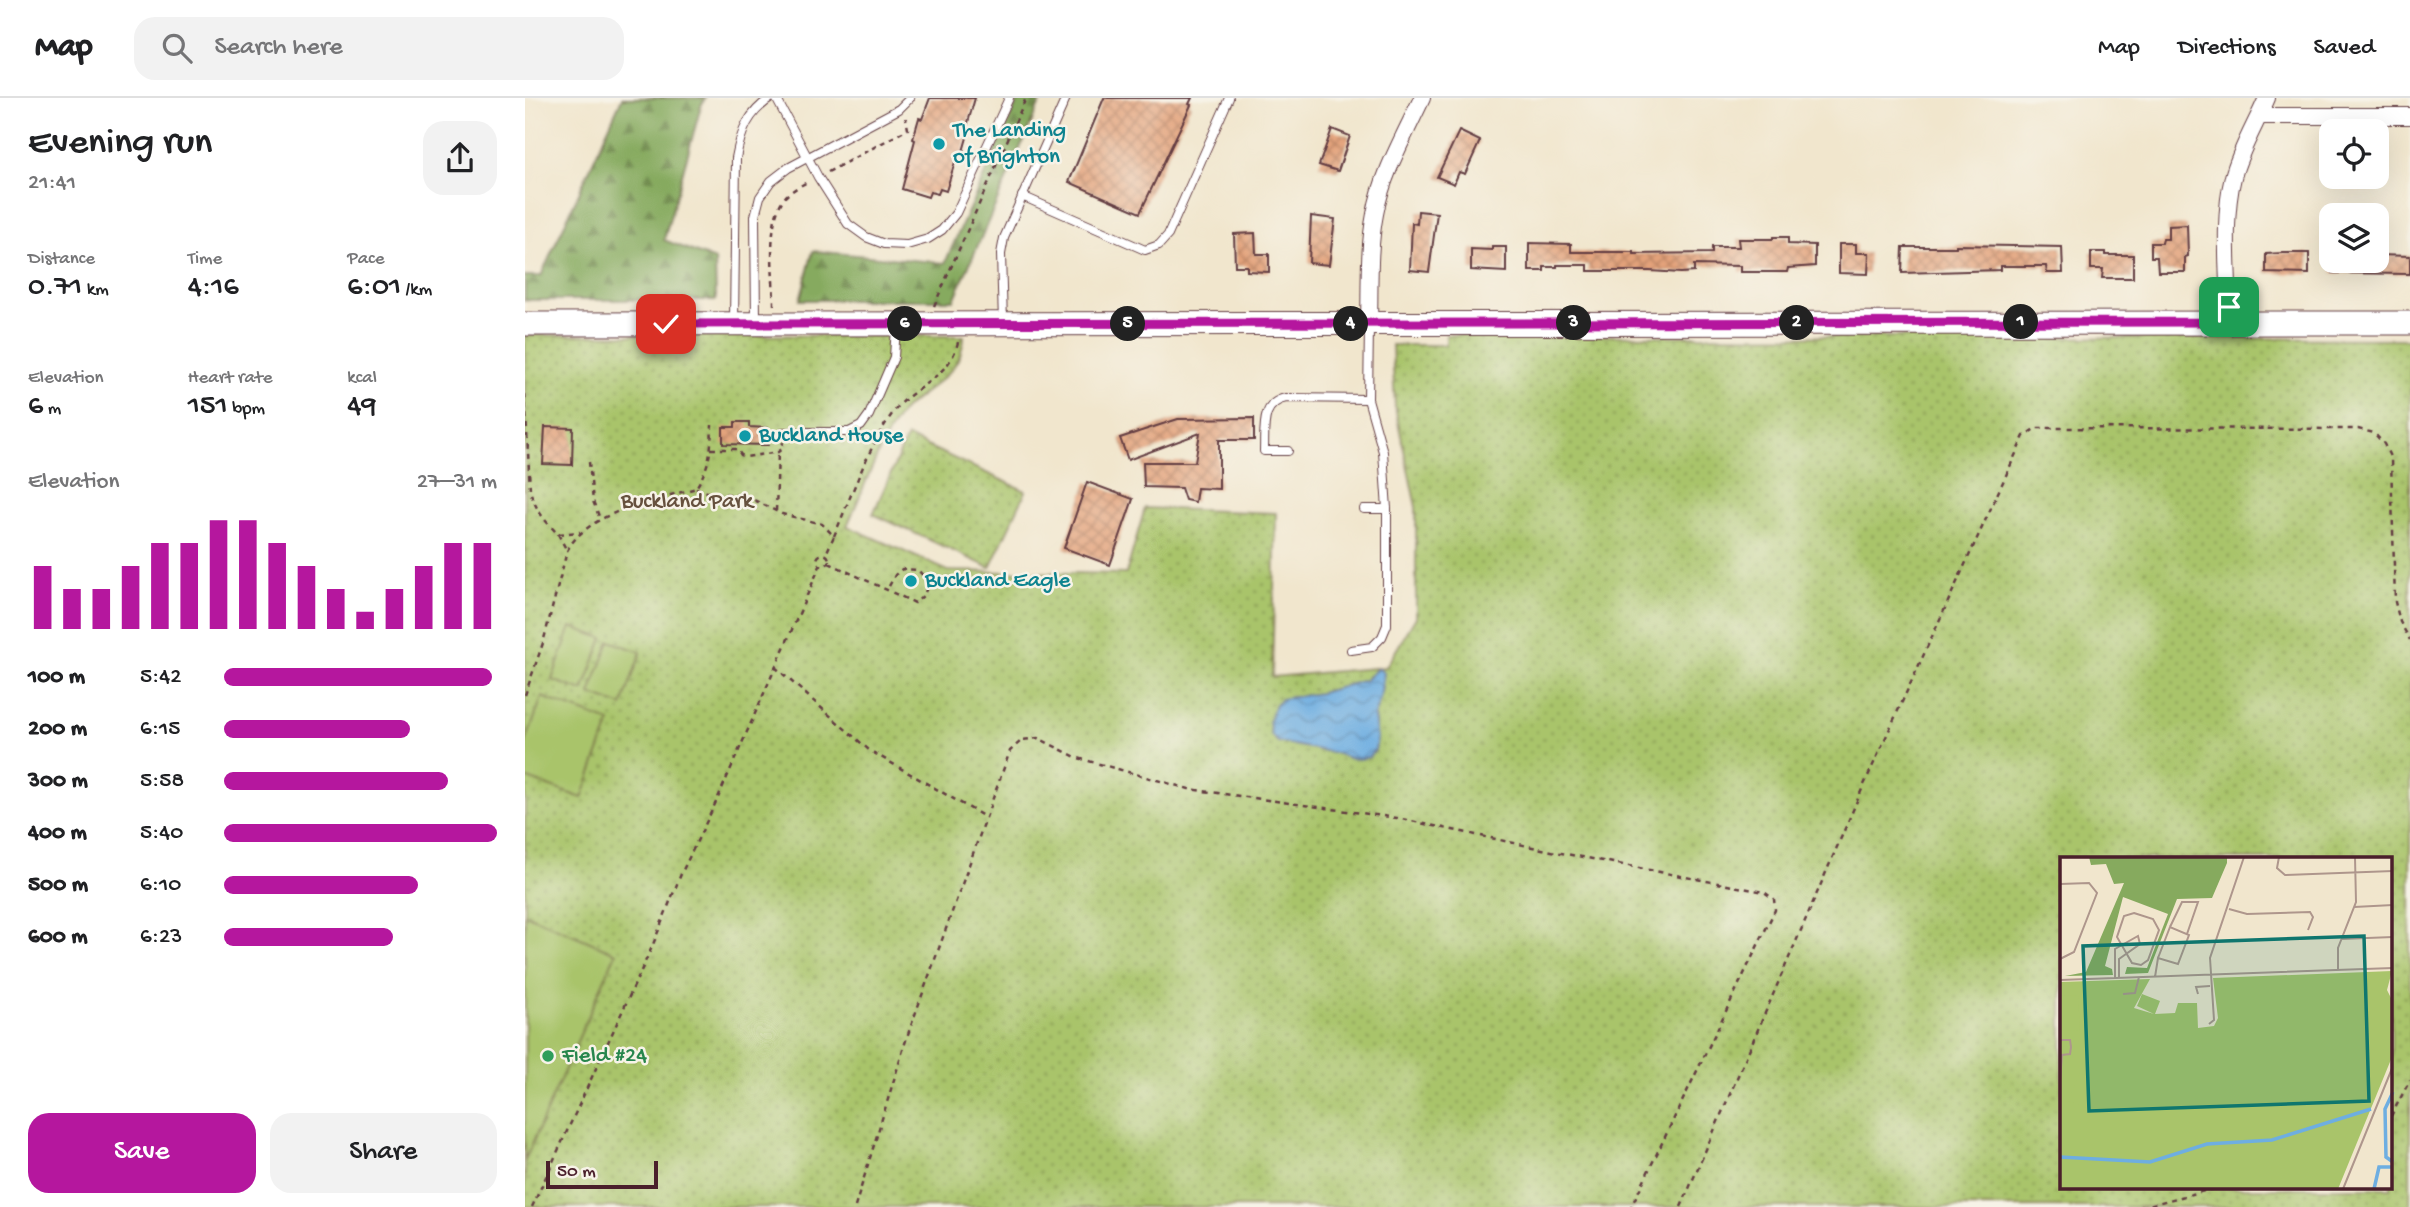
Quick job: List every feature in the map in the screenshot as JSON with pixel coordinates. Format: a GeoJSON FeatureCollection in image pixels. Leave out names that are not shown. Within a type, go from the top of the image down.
{"type":"FeatureCollection","features":[{"type":"Feature","properties":{"kind":"street"},"geometry":{"type":"LineString","coordinates":[[1369,324],[1375,213],[1382,190],[1422,98]]}},
{"type":"Feature","properties":{"kind":"street"},"geometry":{"type":"LineString","coordinates":[[2229,322],[2231,187],[2238,163],[2267,98]]}},
{"type":"Feature","properties":{"kind":"street"},"geometry":{"type":"LineString","coordinates":[[2260,116],[2410,116]]}},
{"type":"Feature","properties":{"kind":"street"},"geometry":{"type":"LineString","coordinates":[[525,324],[2410,323]]}},
{"type":"Feature","properties":{"kind":"lane"},"geometry":{"type":"LineString","coordinates":[[745,323],[736,158],[741,131],[752,113],[774,98],[834,205],[848,224],[866,237],[884,244],[907,245],[928,239],[942,230],[956,213],[1009,98]]}},
{"type":"Feature","properties":{"kind":"lane"},"geometry":{"type":"LineString","coordinates":[[745,323],[755,216],[761,197],[771,181],[807,157],[899,109],[910,98]]}},
{"type":"Feature","properties":{"kind":"lane"},"geometry":{"type":"LineString","coordinates":[[1003,324],[1001,254],[1004,238],[1066,98]]}},
{"type":"Feature","properties":{"kind":"lane"},"geometry":{"type":"LineString","coordinates":[[1022,196],[1145,250],[1159,245],[1168,235],[1229,98]]}},
{"type":"Feature","properties":{"kind":"lane"},"geometry":{"type":"LineString","coordinates":[[784,432],[849,432],[861,426],[869,415],[894,357],[896,324]]}},
{"type":"Feature","properties":{"kind":"lane"},"geometry":{"type":"LineString","coordinates":[[1351,650],[1373,647],[1382,637],[1387,625],[1387,509],[1383,452],[1368,399],[1369,324]]}},
{"type":"Feature","properties":{"kind":"lane"},"geometry":{"type":"LineString","coordinates":[[1288,451],[1264,451],[1266,412],[1276,400],[1368,399]]}},
{"type":"Feature","properties":{"kind":"lane"},"geometry":{"type":"LineString","coordinates":[[1364,509],[1387,509]]}},
{"type":"Feature","properties":{"kind":"path"},"geometry":{"type":"LineString","coordinates":[[933,307],[1026,98]]}},
{"type":"Feature","properties":{"kind":"path"},"geometry":{"type":"LineString","coordinates":[[826,173],[908,129],[907,115]]}},
{"type":"Feature","properties":{"kind":"path"},"geometry":{"type":"LineString","coordinates":[[774,307],[773,229],[777,209],[786,196],[809,181]]}},
{"type":"Feature","properties":{"kind":"path"},"geometry":{"type":"LineString","coordinates":[[826,554],[887,423],[897,407],[942,372],[955,353],[957,342]]}},
{"type":"Feature","properties":{"kind":"path"},"geometry":{"type":"LineString","coordinates":[[525,394],[530,491],[534,505],[568,551]]}},
{"type":"Feature","properties":{"kind":"path"},"geometry":{"type":"LineString","coordinates":[[696,488],[706,472],[712,425]]}},
{"type":"Feature","properties":{"kind":"path"},"geometry":{"type":"LineString","coordinates":[[1681,1207],[1863,787],[2024,436],[2029,431],[2036,428],[2344,429],[2374,433],[2384,444],[2391,459],[2395,602],[2400,622],[2410,640]]}},
{"type":"Feature","properties":{"kind":"path"},"geometry":{"type":"LineString","coordinates":[[711,449],[737,449],[746,457],[778,452],[782,449],[784,432]]}},
{"type":"Feature","properties":{"kind":"path"},"geometry":{"type":"LineString","coordinates":[[775,511],[778,452]]}},
{"type":"Feature","properties":{"kind":"path"},"geometry":{"type":"LineString","coordinates":[[589,462],[593,501],[600,519]]}},
{"type":"Feature","properties":{"kind":"path"},"geometry":{"type":"LineString","coordinates":[[525,695],[543,643],[568,551],[580,532],[600,519],[696,488],[707,492],[739,495],[775,511],[823,524],[834,536]]}},
{"type":"Feature","properties":{"kind":"path"},"geometry":{"type":"LineString","coordinates":[[558,534],[580,532]]}},
{"type":"Feature","properties":{"kind":"path"},"geometry":{"type":"LineString","coordinates":[[826,554],[830,559],[829,564]]}},
{"type":"Feature","properties":{"kind":"path"},"geometry":{"type":"LineString","coordinates":[[820,566],[817,563],[818,556],[826,554]]}},
{"type":"Feature","properties":{"kind":"path"},"geometry":{"type":"LineString","coordinates":[[820,566],[829,564]]}},
{"type":"Feature","properties":{"kind":"path"},"geometry":{"type":"LineString","coordinates":[[829,564],[915,603],[924,595],[929,582],[918,569],[902,569],[895,575],[887,590]]}},
{"type":"Feature","properties":{"kind":"path"},"geometry":{"type":"LineString","coordinates":[[532,1207],[652,947],[681,874],[820,566]]}},
{"type":"Feature","properties":{"kind":"path"},"geometry":{"type":"LineString","coordinates":[[775,667],[869,750],[985,817]]}},
{"type":"Feature","properties":{"kind":"path"},"geometry":{"type":"LineString","coordinates":[[855,1207],[907,1037],[1010,751],[1022,740],[1038,738],[1078,758],[1189,789],[1397,818],[1764,892],[1774,899],[1775,909],[1630,1207]]}},
{"type":"Feature","properties":{"kind":"path"},"geometry":{"type":"LineString","coordinates":[[2393,1112],[2410,1080]]}},
{"type":"Feature","properties":{"kind":"path"},"geometry":{"type":"LineString","coordinates":[[2141,1207],[2208,1190]]}},
{"type":"Feature","properties":{"kind":"green space"},"geometry":{"type":"Polygon","coordinates":[[[622,98],[705,98],[664,240],[715,260],[716,300],[525,300],[525,276],[541,276],[622,98]]]}},
{"type":"Feature","properties":{"kind":"green space"},"geometry":{"type":"Polygon","coordinates":[[[1019,98],[1042,98],[954,300],[800,300],[813,251],[945,263],[1019,98]]]}},
{"type":"Feature","properties":{"kind":"green space","name":"Buckland Park"},"geometry":{"type":"Polygon","coordinates":[[[525,335],[964,336],[962,350],[951,370],[897,419],[881,447],[847,526],[948,571],[1126,574],[1145,508],[1276,513],[1272,677],[1386,667],[1416,617],[1416,507],[1395,407],[1392,345],[1446,345],[1446,335],[2410,339],[2410,1207],[525,1207],[525,335]]]}},
{"type":"Feature","properties":{"kind":"green space"},"geometry":{"type":"Polygon","coordinates":[[[907,437],[1026,491],[990,568],[873,514],[907,437]]]}},
{"type":"Feature","properties":{"kind":"green space"},"geometry":{"type":"Polygon","coordinates":[[[571,627],[603,638],[583,691],[552,680],[571,627]]]}},
{"type":"Feature","properties":{"kind":"green space"},"geometry":{"type":"Polygon","coordinates":[[[610,641],[641,652],[622,706],[590,694],[610,641]]]}},
{"type":"Feature","properties":{"kind":"green space"},"geometry":{"type":"Polygon","coordinates":[[[542,697],[610,722],[582,798],[525,778],[525,745],[542,697]]]}},
{"type":"Feature","properties":{"kind":"green space","name":"Field #24"},"geometry":{"type":"Polygon","coordinates":[[[525,914],[616,953],[525,1160],[525,914]]]}},
{"type":"Feature","properties":{"kind":"water"},"geometry":{"type":"Polygon","coordinates":[[[1378,668],[1384,673],[1374,716],[1377,739],[1375,750],[1369,757],[1349,758],[1278,742],[1271,735],[1269,721],[1275,704],[1281,699],[1320,693],[1365,680],[1378,668]]]}},
{"type":"Feature","properties":{"kind":"building","name":"The Landing of Brighton"},"geometry":{"type":"Polygon","coordinates":[[[930,98],[975,98],[962,155],[959,154],[955,162],[946,191],[940,189],[938,194],[930,192],[928,197],[902,189],[919,118],[922,119],[930,98]]]}},
{"type":"Feature","properties":{"kind":"building"},"geometry":{"type":"Polygon","coordinates":[[[1104,98],[1192,98],[1140,213],[1069,182],[1104,98]]]}},
{"type":"Feature","properties":{"kind":"building"},"geometry":{"type":"Polygon","coordinates":[[[1332,129],[1350,136],[1338,171],[1319,165],[1332,129]]]}},
{"type":"Feature","properties":{"kind":"building"},"geometry":{"type":"Polygon","coordinates":[[[1459,131],[1480,141],[1465,174],[1459,172],[1454,184],[1437,177],[1459,131]]]}},
{"type":"Feature","properties":{"kind":"building"},"geometry":{"type":"Polygon","coordinates":[[[1418,211],[1437,213],[1429,272],[1410,270],[1412,223],[1417,224],[1418,211]]]}},
{"type":"Feature","properties":{"kind":"building"},"geometry":{"type":"Polygon","coordinates":[[[1311,216],[1335,219],[1329,265],[1309,263],[1311,216]]]}},
{"type":"Feature","properties":{"kind":"building"},"geometry":{"type":"Polygon","coordinates":[[[2187,225],[2188,256],[2185,257],[2185,272],[2158,272],[2157,257],[2151,257],[2151,243],[2162,243],[2163,239],[2168,239],[2168,226],[2187,225]]]}},
{"type":"Feature","properties":{"kind":"building"},"geometry":{"type":"Polygon","coordinates":[[[1255,233],[1256,254],[1269,254],[1269,272],[1247,271],[1247,266],[1235,266],[1234,234],[1255,233]]]}},
{"type":"Feature","properties":{"kind":"building"},"geometry":{"type":"Polygon","coordinates":[[[1788,237],[1788,244],[1815,245],[1815,266],[1788,268],[1787,272],[1740,272],[1740,266],[1694,265],[1694,272],[1681,273],[1588,271],[1588,265],[1557,265],[1544,267],[1544,271],[1529,271],[1529,243],[1571,244],[1571,252],[1712,253],[1712,247],[1739,247],[1738,239],[1788,237]]]}},
{"type":"Feature","properties":{"kind":"building"},"geometry":{"type":"Polygon","coordinates":[[[1839,244],[1856,244],[1856,253],[1869,253],[1868,274],[1839,273],[1839,244]]]}},
{"type":"Feature","properties":{"kind":"building"},"geometry":{"type":"Polygon","coordinates":[[[1492,247],[1506,247],[1506,272],[1471,270],[1471,249],[1492,250],[1492,247]]]}},
{"type":"Feature","properties":{"kind":"building"},"geometry":{"type":"Polygon","coordinates":[[[1903,247],[2062,247],[2063,273],[2047,273],[2046,266],[2000,266],[2000,270],[1902,273],[1903,247]]]}},
{"type":"Feature","properties":{"kind":"building"},"geometry":{"type":"Polygon","coordinates":[[[2091,252],[2133,255],[2133,278],[2102,278],[2103,269],[2091,269],[2091,252]]]}},
{"type":"Feature","properties":{"kind":"building"},"geometry":{"type":"Polygon","coordinates":[[[2309,253],[2309,274],[2266,273],[2266,254],[2309,253]]]}},
{"type":"Feature","properties":{"kind":"building"},"geometry":{"type":"Polygon","coordinates":[[[2389,255],[2410,256],[2410,274],[2333,273],[2389,273],[2389,255]]]}},
{"type":"Feature","properties":{"kind":"building"},"geometry":{"type":"Polygon","coordinates":[[[1254,418],[1254,440],[1219,440],[1219,489],[1197,488],[1195,502],[1185,500],[1181,488],[1144,487],[1143,462],[1195,462],[1200,433],[1128,460],[1120,438],[1178,419],[1254,418]]]}},
{"type":"Feature","properties":{"kind":"building","name":"Buckland House"},"geometry":{"type":"Polygon","coordinates":[[[735,422],[749,422],[749,427],[768,428],[768,445],[723,444],[723,427],[735,427],[735,422]]]}},
{"type":"Feature","properties":{"kind":"building"},"geometry":{"type":"Polygon","coordinates":[[[545,427],[573,428],[572,465],[543,464],[545,427]]]}},
{"type":"Feature","properties":{"kind":"building"},"geometry":{"type":"Polygon","coordinates":[[[1087,482],[1133,499],[1110,565],[1064,548],[1087,482]]]}},
{"type":"Feature","properties":{"kind":"place","name":"The Landing of Brighton"},"geometry":{"type":"Point","coordinates":[939,144]}},
{"type":"Feature","properties":{"kind":"place","name":"Buckland House"},"geometry":{"type":"Point","coordinates":[745,436]}},
{"type":"Feature","properties":{"kind":"place","name":"Buckland Eagle"},"geometry":{"type":"Point","coordinates":[911,581]}},
{"type":"Feature","properties":{"kind":"place","name":"Field #24"},"geometry":{"type":"Point","coordinates":[548,1056]}},
{"type":"Feature","properties":{"kind":"route"},"geometry":{"type":"LineString","coordinates":[[666,324],[2229,322],[2229,307]]}}]}
